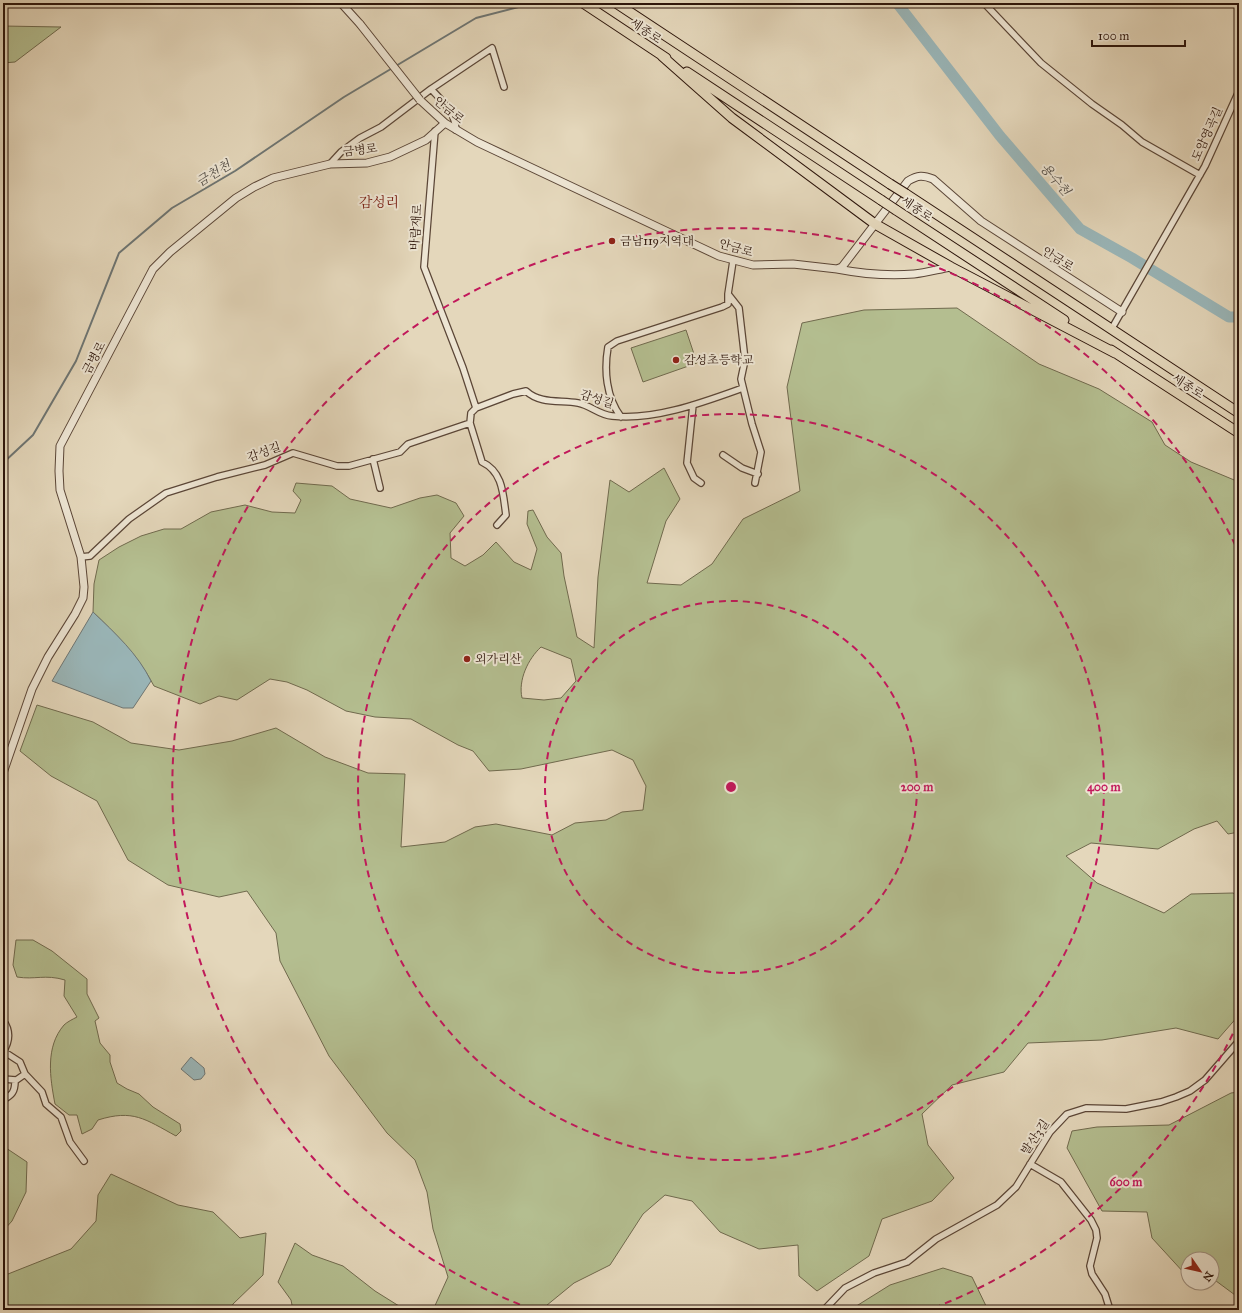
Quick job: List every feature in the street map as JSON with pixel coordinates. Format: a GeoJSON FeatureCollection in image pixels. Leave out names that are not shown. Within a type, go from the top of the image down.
{"type":"FeatureCollection","features":[{"type":"Feature","properties":{"kind":"highway","name":"세종로"},"geometry":{"type":"LineString","coordinates":[[583,3],[896,210],[1239,433]]}},
{"type":"Feature","properties":{"kind":"highway","name":"세종로"},"geometry":{"type":"LineString","coordinates":[[616,3],[1239,413]]}},
{"type":"Feature","properties":{"kind":"highway"},"geometry":{"type":"LineString","coordinates":[[662,56],[732,118],[875,224],[951,267],[1116,353]]}},
{"type":"Feature","properties":{"kind":"street","name":"안금로"},"geometry":{"type":"LineString","coordinates":[[341,3],[360,24],[420,100],[445,123],[476,142],[679,238],[733,261],[753,265],[792,264],[838,270],[842,267],[908,181],[917,176],[924,176],[933,179],[981,221],[1122,312]]}},
{"type":"Feature","properties":{"kind":"street"},"geometry":{"type":"LineString","coordinates":[[984,3],[1041,63],[1086,99],[1122,125],[1142,142],[1200,175]]}},
{"type":"Feature","properties":{"kind":"street"},"geometry":{"type":"LineString","coordinates":[[330,164],[341,152],[360,138],[381,127],[431,89],[492,48],[504,87]]}},
{"type":"Feature","properties":{"kind":"street"},"geometry":{"type":"LineString","coordinates":[[431,89],[452,112],[456,121],[456,130]]}},
{"type":"Feature","properties":{"kind":"street","name":"도암영곡길"},"geometry":{"type":"LineString","coordinates":[[1111,330],[1200,175],[1239,91]]}},
{"type":"Feature","properties":{"kind":"street","name":"금병로"},"geometry":{"type":"LineString","coordinates":[[3,773],[32,688],[48,657],[75,614],[83,598],[84,587],[80,557],[60,490],[60,446],[68,428],[153,269],[170,252],[236,198],[254,187],[273,178],[330,164],[367,163],[390,157],[426,140],[445,123]]}},
{"type":"Feature","properties":{"kind":"street","name":"바람재로"},"geometry":{"type":"LineString","coordinates":[[435,131],[424,267],[446,320],[476,408]]}},
{"type":"Feature","properties":{"kind":"street"},"geometry":{"type":"LineString","coordinates":[[621,417],[612,402],[607,379],[606,361],[608,346],[618,341],[728,304],[733,261]]}},
{"type":"Feature","properties":{"kind":"street"},"geometry":{"type":"LineString","coordinates":[[838,270],[862,274],[896,275],[916,274],[951,267]]}},
{"type":"Feature","properties":{"kind":"street"},"geometry":{"type":"LineString","coordinates":[[728,294],[739,308],[745,360],[741,379],[752,424],[761,452],[755,484]]}},
{"type":"Feature","properties":{"kind":"street","name":"감성길"},"geometry":{"type":"LineString","coordinates":[[476,408],[513,394],[526,391],[534,399],[580,403],[600,414],[621,417],[642,416],[693,405],[743,388]]}},
{"type":"Feature","properties":{"kind":"street"},"geometry":{"type":"LineString","coordinates":[[693,405],[687,463],[694,478],[701,483]]}},
{"type":"Feature","properties":{"kind":"street"},"geometry":{"type":"LineString","coordinates":[[476,408],[471,413],[470,423],[482,462],[495,470],[503,491],[506,515],[497,525]]}},
{"type":"Feature","properties":{"kind":"street","name":"감성길"},"geometry":{"type":"LineString","coordinates":[[80,557],[90,556],[129,519],[166,493],[217,477],[265,465],[293,453],[338,466],[349,466],[400,452],[408,444],[470,423]]}},
{"type":"Feature","properties":{"kind":"street"},"geometry":{"type":"LineString","coordinates":[[723,455],[742,468],[758,474]]}},
{"type":"Feature","properties":{"kind":"street"},"geometry":{"type":"LineString","coordinates":[[373,459],[380,488]]}},
{"type":"Feature","properties":{"kind":"street"},"geometry":{"type":"LineString","coordinates":[[3,1020],[9,1036],[8,1044],[3,1051],[20,1062],[25,1074],[42,1092],[46,1104],[61,1117],[70,1142],[84,1161]]}},
{"type":"Feature","properties":{"kind":"street","name":"발산3길"},"geometry":{"type":"LineString","coordinates":[[824,1310],[846,1288],[874,1273],[907,1262],[936,1239],[997,1205],[1016,1187],[1050,1132],[1067,1114],[1086,1108],[1126,1108],[1161,1102],[1176,1097],[1190,1091],[1205,1080],[1239,1041]]}},
{"type":"Feature","properties":{"kind":"street"},"geometry":{"type":"LineString","coordinates":[[3,1079],[16,1080],[25,1074]]}},
{"type":"Feature","properties":{"kind":"street"},"geometry":{"type":"LineString","coordinates":[[3,1100],[11,1095],[15,1090],[16,1080]]}},
{"type":"Feature","properties":{"kind":"street"},"geometry":{"type":"LineString","coordinates":[[1030,1164],[1061,1182],[1091,1220],[1096,1230],[1097,1238],[1090,1266],[1092,1274],[1105,1294],[1110,1310]]}},
{"type":"Feature","properties":{"kind":"green space"},"geometry":{"type":"Polygon","coordinates":[[[3,26],[61,27],[15,62],[3,63],[3,26]]]}},
{"type":"Feature","properties":{"kind":"green space"},"geometry":{"type":"Polygon","coordinates":[[[957,308],[1039,364],[1099,389],[1152,422],[1165,445],[1191,462],[1239,482],[1239,832],[1228,834],[1217,821],[1194,829],[1158,849],[1091,843],[1066,856],[1097,883],[1164,913],[1191,894],[1233,893],[1239,896],[1239,1015],[1218,1039],[1176,1028],[1102,1040],[1028,1043],[1004,1072],[952,1085],[922,1114],[928,1145],[954,1178],[932,1201],[882,1219],[869,1256],[817,1291],[799,1276],[798,1245],[759,1249],[720,1232],[692,1201],[665,1195],[643,1214],[610,1265],[574,1283],[541,1310],[433,1310],[448,1277],[433,1229],[427,1192],[415,1160],[387,1133],[329,1056],[280,961],[276,933],[247,891],[219,897],[168,885],[128,860],[97,801],[51,776],[20,751],[37,705],[93,722],[131,743],[179,750],[232,741],[276,728],[325,757],[368,773],[405,774],[401,847],[445,842],[475,827],[496,824],[552,835],[575,823],[606,820],[622,812],[643,810],[646,786],[633,760],[612,750],[521,769],[489,771],[473,751],[458,745],[411,719],[375,717],[346,711],[307,690],[287,682],[270,679],[237,700],[219,696],[200,704],[154,686],[142,665],[119,638],[93,612],[94,584],[99,560],[119,547],[141,536],[164,529],[181,529],[211,512],[245,505],[272,512],[295,513],[301,500],[293,491],[296,483],[332,486],[350,499],[391,508],[420,498],[437,495],[456,503],[464,516],[450,533],[451,558],[465,566],[483,555],[496,542],[514,562],[531,570],[537,549],[527,524],[528,511],[533,510],[547,537],[561,553],[564,576],[577,637],[594,648],[598,577],[610,480],[629,492],[664,468],[680,499],[666,521],[647,583],[681,585],[712,564],[743,519],[800,491],[787,387],[802,323],[864,310],[957,308]],[[541,647],[536,652],[525,670],[521,684],[522,698],[544,700],[561,698],[576,681],[571,659],[541,647]]]}},
{"type":"Feature","properties":{"kind":"green space"},"geometry":{"type":"Polygon","coordinates":[[[686,330],[697,363],[643,382],[631,348],[686,330]]]}},
{"type":"Feature","properties":{"kind":"green space"},"geometry":{"type":"Polygon","coordinates":[[[16,940],[33,940],[52,951],[87,979],[87,994],[99,1018],[95,1021],[100,1043],[110,1055],[110,1062],[117,1083],[139,1094],[153,1107],[180,1124],[181,1131],[176,1136],[147,1121],[121,1115],[98,1120],[92,1129],[82,1134],[77,1115],[69,1115],[55,1104],[50,1063],[51,1053],[58,1034],[64,1025],[77,1017],[64,996],[65,980],[52,977],[17,977],[13,965],[16,940]]]}},
{"type":"Feature","properties":{"kind":"green space"},"geometry":{"type":"Polygon","coordinates":[[[1239,1092],[1239,1292],[1235,1295],[1220,1284],[1220,1251],[1180,1251],[1180,1269],[1152,1238],[1147,1212],[1102,1211],[1067,1148],[1072,1131],[1097,1127],[1169,1125],[1231,1093],[1239,1092]]]}},
{"type":"Feature","properties":{"kind":"green space"},"geometry":{"type":"Polygon","coordinates":[[[3,1146],[27,1162],[26,1192],[12,1221],[3,1231],[3,1146]]]}},
{"type":"Feature","properties":{"kind":"green space"},"geometry":{"type":"Polygon","coordinates":[[[111,1174],[178,1205],[213,1212],[240,1238],[266,1233],[263,1275],[233,1304],[230,1310],[3,1310],[3,1276],[71,1249],[96,1221],[98,1195],[111,1174]]]}},
{"type":"Feature","properties":{"kind":"green space"},"geometry":{"type":"Polygon","coordinates":[[[295,1243],[312,1255],[343,1266],[375,1291],[399,1306],[414,1310],[293,1310],[291,1300],[278,1282],[295,1243]]]}},
{"type":"Feature","properties":{"kind":"green space"},"geometry":{"type":"Polygon","coordinates":[[[943,1268],[972,1277],[988,1310],[850,1310],[890,1285],[943,1268]]]}},
{"type":"Feature","properties":{"kind":"water"},"geometry":{"type":"Polygon","coordinates":[[[93,612],[133,653],[146,671],[151,681],[133,708],[123,708],[52,681],[93,612]]]}},
{"type":"Feature","properties":{"kind":"water"},"geometry":{"type":"Polygon","coordinates":[[[191,1057],[204,1068],[205,1074],[201,1079],[194,1080],[181,1069],[191,1057]]]}},
{"type":"Feature","properties":{"kind":"waterway","name":"금천천"},"geometry":{"type":"LineString","coordinates":[[3,463],[33,435],[76,361],[119,253],[172,208],[235,171],[344,97],[476,18],[534,3]]}},
{"type":"Feature","properties":{"kind":"waterway","name":"용수천"},"geometry":{"type":"LineString","coordinates":[[897,3],[1000,136],[1080,229],[1132,258],[1229,317],[1239,317]]}},
{"type":"Feature","properties":{"kind":"place","name":"금남119지역대"},"geometry":{"type":"Point","coordinates":[612,241]}},
{"type":"Feature","properties":{"kind":"place","name":"감성초등학교"},"geometry":{"type":"Point","coordinates":[676,360]}},
{"type":"Feature","properties":{"kind":"place","name":"외가리산"},"geometry":{"type":"Point","coordinates":[467,659]}},
{"type":"Feature","properties":{"kind":"district","name":"감성리"},"geometry":{"type":"Point","coordinates":[379,202]}}]}
